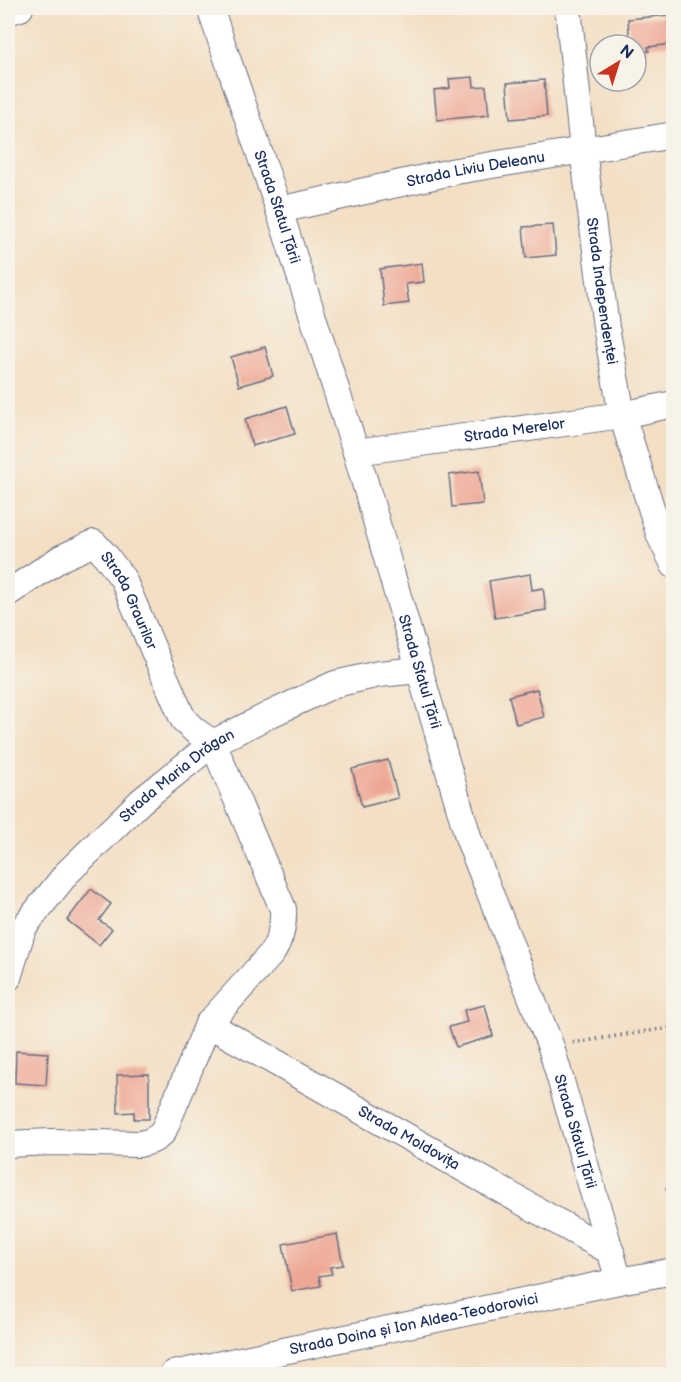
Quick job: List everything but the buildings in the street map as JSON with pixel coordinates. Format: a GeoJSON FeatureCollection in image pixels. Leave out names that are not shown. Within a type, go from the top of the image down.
{"type":"FeatureCollection","features":[{"type":"Feature","properties":{"kind":"street"},"geometry":{"type":"LineString","coordinates":[[8,12],[20,8]]}},
{"type":"Feature","properties":{"kind":"street","name":"Strada Sfatul Țării"},"geometry":{"type":"LineString","coordinates":[[210,8],[279,210],[357,452],[469,840],[551,1047],[619,1281]]}},
{"type":"Feature","properties":{"kind":"street","name":"Strada Independenței"},"geometry":{"type":"LineString","coordinates":[[568,8],[583,150],[606,327],[622,416],[660,536],[674,565]]}},
{"type":"Feature","properties":{"kind":"street","name":"Strada Liviu Deleanu"},"geometry":{"type":"LineString","coordinates":[[279,210],[456,171],[674,135]]}},
{"type":"Feature","properties":{"kind":"street","name":"Strada Merelor"},"geometry":{"type":"LineString","coordinates":[[357,452],[622,416],[674,404]]}},
{"type":"Feature","properties":{"kind":"street","name":"Strada Graurilor"},"geometry":{"type":"LineString","coordinates":[[8,593],[61,558],[94,543],[123,579],[183,719],[213,743]]}},
{"type":"Feature","properties":{"kind":"street","name":"Strada Maria Drăgan"},"geometry":{"type":"LineString","coordinates":[[8,978],[23,928],[67,873],[141,801],[213,743],[335,684],[379,674],[419,670]]}},
{"type":"Feature","properties":{"kind":"street"},"geometry":{"type":"LineString","coordinates":[[8,1144],[139,1144],[152,1141],[163,1132],[208,1024],[272,953],[279,942],[284,909],[213,743]]}},
{"type":"Feature","properties":{"kind":"street","name":"Strada Moldovița"},"geometry":{"type":"LineString","coordinates":[[208,1024],[611,1252]]}},
{"type":"Feature","properties":{"kind":"street"},"geometry":{"type":"LineString","coordinates":[[619,1281],[674,1271]]}},
{"type":"Feature","properties":{"kind":"street","name":"Strada Doina și Ion Aldea-Teodorovici"},"geometry":{"type":"LineString","coordinates":[[173,1374],[619,1281]]}},
{"type":"Feature","properties":{"kind":"path"},"geometry":{"type":"LineString","coordinates":[[551,1047],[674,1027]]}}]}
